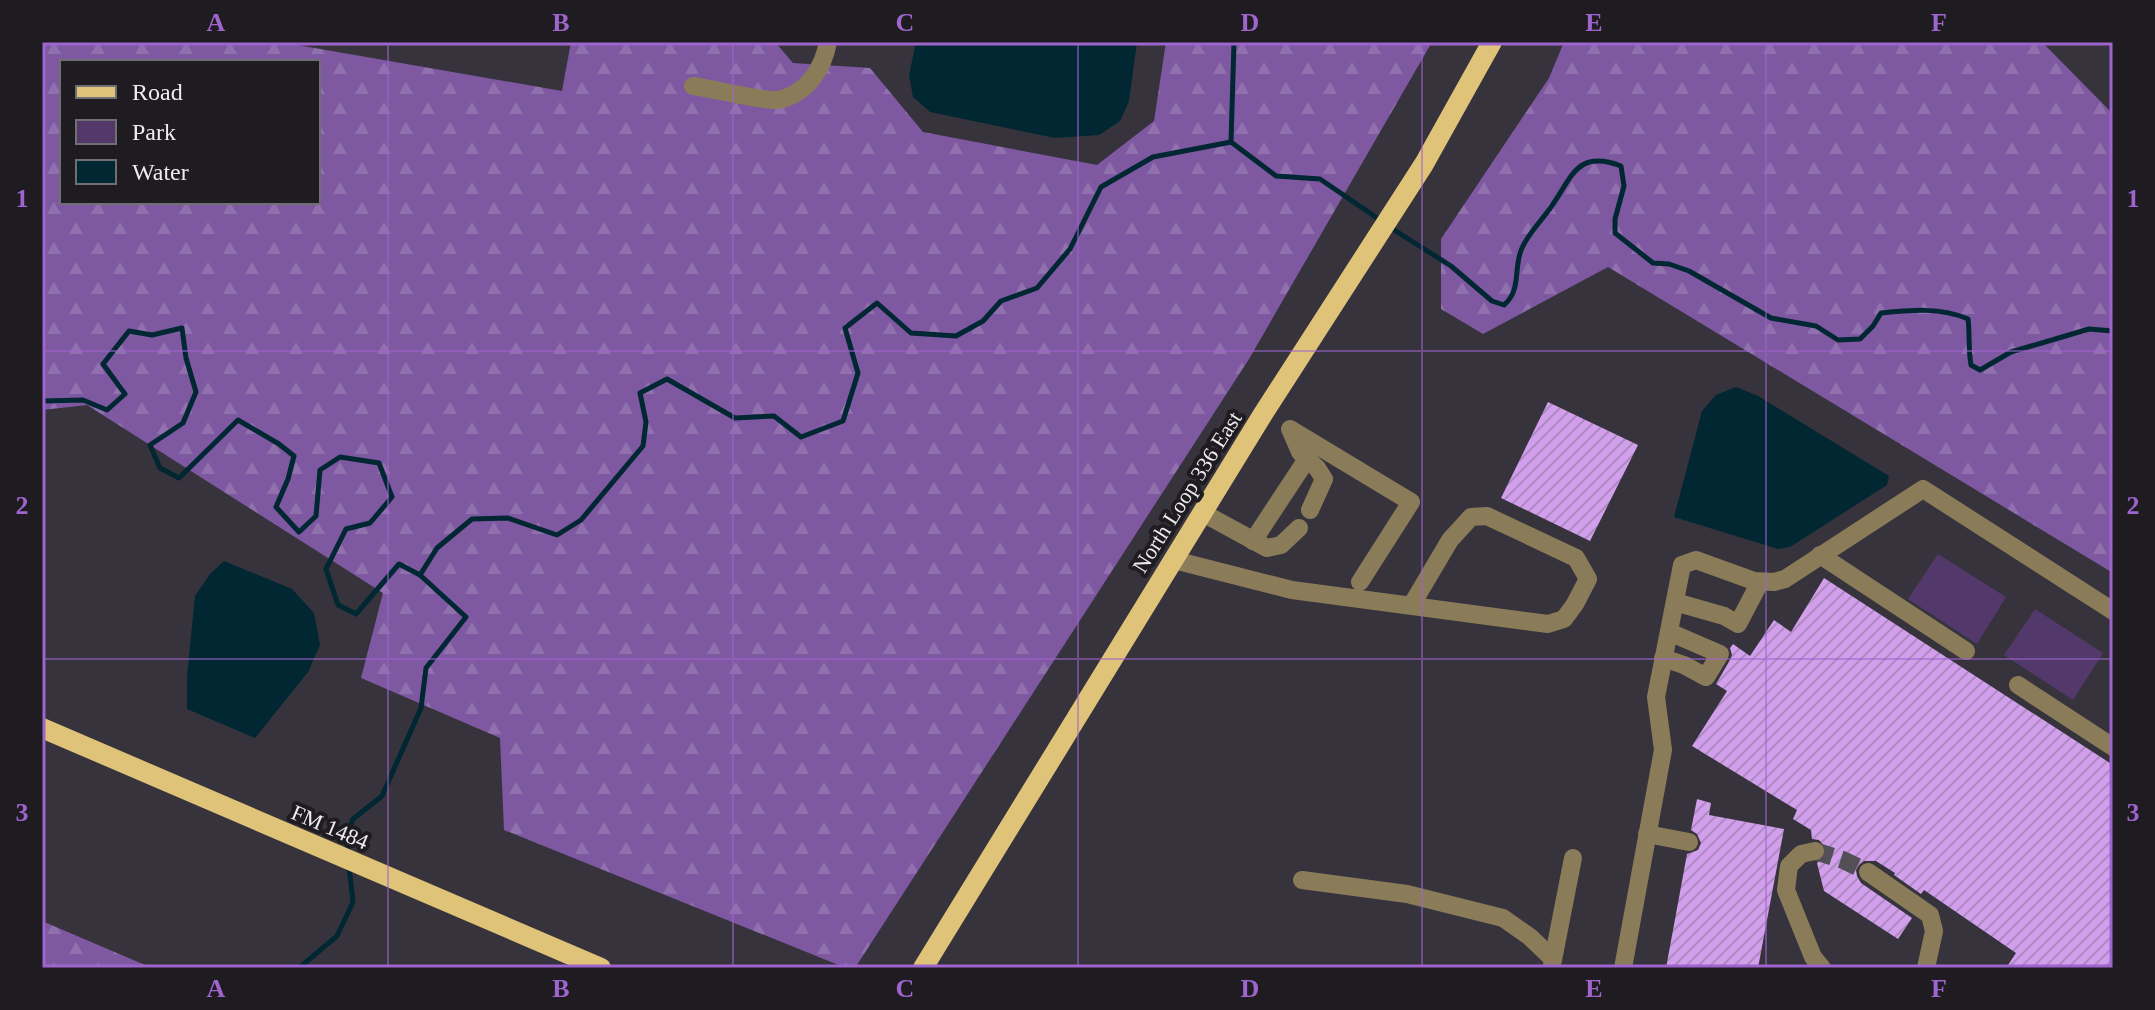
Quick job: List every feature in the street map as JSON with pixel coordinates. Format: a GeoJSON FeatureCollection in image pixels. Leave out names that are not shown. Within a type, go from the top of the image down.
{"type":"FeatureCollection","features":[{"type":"Feature","properties":{"kind":"main road","name":"North Loop 336 East"},"geometry":{"type":"LineString","coordinates":[[923,968],[1263,414],[1424,164],[1492,42]]}},
{"type":"Feature","properties":{"kind":"main road","name":"FM 1484"},"geometry":{"type":"LineString","coordinates":[[42,728],[601,968]]}},
{"type":"Feature","properties":{"kind":"street"},"geometry":{"type":"LineString","coordinates":[[693,86],[776,100],[799,92],[816,75],[828,42]]}},
{"type":"Feature","properties":{"kind":"street"},"geometry":{"type":"LineString","coordinates":[[1263,414],[1411,502],[1360,582]]}},
{"type":"Feature","properties":{"kind":"street"},"geometry":{"type":"LineString","coordinates":[[1290,429],[1300,452],[1324,479],[1310,510]]}},
{"type":"Feature","properties":{"kind":"street"},"geometry":{"type":"LineString","coordinates":[[1253,541],[1307,459]]}},
{"type":"Feature","properties":{"kind":"street"},"geometry":{"type":"LineString","coordinates":[[1623,968],[1663,750],[1656,697],[1682,565],[1696,560],[1760,582],[1785,579],[1923,489],[2113,611]]}},
{"type":"Feature","properties":{"kind":"street"},"geometry":{"type":"LineString","coordinates":[[1203,513],[1267,548],[1281,545],[1299,528]]}},
{"type":"Feature","properties":{"kind":"street"},"geometry":{"type":"LineString","coordinates":[[1174,560],[1292,590],[1411,606],[1548,624],[1564,619],[1588,579],[1576,558],[1487,516],[1471,517],[1450,540],[1411,606]]}},
{"type":"Feature","properties":{"kind":"street"},"geometry":{"type":"LineString","coordinates":[[1820,555],[1966,651]]}},
{"type":"Feature","properties":{"kind":"street"},"geometry":{"type":"LineString","coordinates":[[1675,602],[1724,616],[1738,624],[1760,582]]}},
{"type":"Feature","properties":{"kind":"street"},"geometry":{"type":"LineString","coordinates":[[1663,658],[1706,677],[1720,654],[1669,632]]}},
{"type":"Feature","properties":{"kind":"street"},"geometry":{"type":"LineString","coordinates":[[2018,685],[2113,747]]}},
{"type":"Feature","properties":{"kind":"street"},"geometry":{"type":"LineString","coordinates":[[1647,834],[1689,842]]}},
{"type":"Feature","properties":{"kind":"street"},"geometry":{"type":"LineString","coordinates":[[1815,851],[1801,854],[1789,866],[1786,890],[1813,957],[1822,968]]}},
{"type":"Feature","properties":{"kind":"street"},"geometry":{"type":"LineString","coordinates":[[1552,963],[1573,858]]}},
{"type":"Feature","properties":{"kind":"street"},"geometry":{"type":"LineString","coordinates":[[1868,872],[1930,915],[1934,931],[1926,968]]}},
{"type":"Feature","properties":{"kind":"street"},"geometry":{"type":"LineString","coordinates":[[1302,880],[1407,894],[1503,918],[1530,937],[1552,963]]}},
{"type":"Feature","properties":{"kind":"green space"},"geometry":{"type":"Polygon","coordinates":[[[42,42],[280,42],[562,91],[571,42],[775,42],[793,63],[870,68],[923,132],[1097,165],[1154,121],[1166,42],[1432,42],[1249,359],[855,968],[846,968],[504,830],[500,738],[361,678],[383,593],[87,405],[42,410],[42,42]]]}},
{"type":"Feature","properties":{"kind":"green space"},"geometry":{"type":"Polygon","coordinates":[[[1564,42],[2042,42],[2113,114],[2113,573],[1608,267],[1483,334],[1441,309],[1441,239],[1549,78],[1564,42]]]}},
{"type":"Feature","properties":{"kind":"green space"},"geometry":{"type":"Polygon","coordinates":[[[1938,554],[2006,597],[1977,644],[1908,599],[1938,554]]]}},
{"type":"Feature","properties":{"kind":"green space"},"geometry":{"type":"Polygon","coordinates":[[[2035,609],[2103,653],[2073,700],[2004,655],[2035,609]]]}},
{"type":"Feature","properties":{"kind":"green space"},"geometry":{"type":"Polygon","coordinates":[[[42,921],[152,968],[42,968],[42,921]]]}},
{"type":"Feature","properties":{"kind":"water"},"geometry":{"type":"Polygon","coordinates":[[[916,42],[1137,42],[1129,101],[1120,121],[1099,135],[1055,138],[930,112],[913,97],[909,75],[916,42]]]}},
{"type":"Feature","properties":{"kind":"water"},"geometry":{"type":"Polygon","coordinates":[[[1736,387],[1758,396],[1889,476],[1887,485],[1790,547],[1778,549],[1674,517],[1702,411],[1716,395],[1736,387]]]}},
{"type":"Feature","properties":{"kind":"water"},"geometry":{"type":"Polygon","coordinates":[[[224,561],[292,589],[314,613],[320,645],[308,672],[255,738],[187,709],[195,596],[210,574],[224,561]]]}},
{"type":"Feature","properties":{"kind":"building"},"geometry":{"type":"Polygon","coordinates":[[[1548,402],[1638,445],[1590,541],[1501,498],[1548,402]]]}},
{"type":"Feature","properties":{"kind":"building"},"geometry":{"type":"Polygon","coordinates":[[[1824,578],[2113,765],[2113,968],[2006,968],[2016,953],[1924,890],[1921,894],[1876,861],[1864,861],[1856,870],[1861,883],[1912,918],[1898,939],[1824,891],[1817,863],[1826,855],[1826,848],[1819,840],[1812,839],[1811,830],[1793,819],[1797,810],[1692,746],[1727,691],[1716,684],[1730,660],[1733,644],[1750,656],[1774,620],[1791,632],[1824,578]]]}},
{"type":"Feature","properties":{"kind":"building"},"geometry":{"type":"Polygon","coordinates":[[[1697,799],[1711,803],[1709,815],[1784,829],[1758,968],[1666,968],[1687,854],[1698,850],[1701,843],[1691,830],[1697,799]]]}},
{"type":"Feature","properties":{"kind":"waterway"},"geometry":{"type":"LineString","coordinates":[[1231,142],[1234,42]]}},
{"type":"Feature","properties":{"kind":"waterway"},"geometry":{"type":"LineString","coordinates":[[1231,142],[1276,176],[1320,179],[1383,222]]}},
{"type":"Feature","properties":{"kind":"waterway"},"geometry":{"type":"LineString","coordinates":[[348,853],[346,836],[353,819],[382,796],[421,708],[426,668],[466,617],[420,575],[437,548],[472,519],[508,518],[557,535],[581,520],[643,446],[646,422],[640,393],[667,379],[735,418],[774,416],[801,437],[843,421],[858,373],[845,328],[877,303],[911,333],[956,336],[983,321],[1001,301],[1037,288],[1070,249],[1101,187],[1153,157],[1231,142]]}},
{"type":"Feature","properties":{"kind":"waterway"},"geometry":{"type":"LineString","coordinates":[[1391,228],[1451,266],[1492,301],[1504,305],[1513,292],[1519,255],[1531,232],[1577,169],[1594,161],[1606,162],[1621,166],[1624,186],[1615,219],[1615,233],[1653,263],[1669,264],[1689,271],[1771,318],[1816,326],[1838,340],[1860,339],[1881,313],[1925,310],[1958,315],[1968,319],[1971,365],[1980,370],[2011,352],[2089,329],[2113,331]]}},
{"type":"Feature","properties":{"kind":"waterway"},"geometry":{"type":"LineString","coordinates":[[42,401],[83,400],[107,410],[125,394],[103,364],[129,331],[152,335],[182,328],[186,358],[196,392],[183,423],[150,445],[160,468],[179,478],[238,420],[294,456],[276,507],[299,532],[316,516],[320,470],[340,457],[379,463],[392,497],[370,523],[346,529],[326,569],[338,605],[356,614],[399,564],[420,575]]}},
{"type":"Feature","properties":{"kind":"waterway"},"geometry":{"type":"LineString","coordinates":[[299,968],[337,936],[353,902],[349,867]]}},
{"type":"Feature","properties":{"kind":"tunnel"},"geometry":{"type":"LineString","coordinates":[[1815,851],[1868,872]]}}]}
